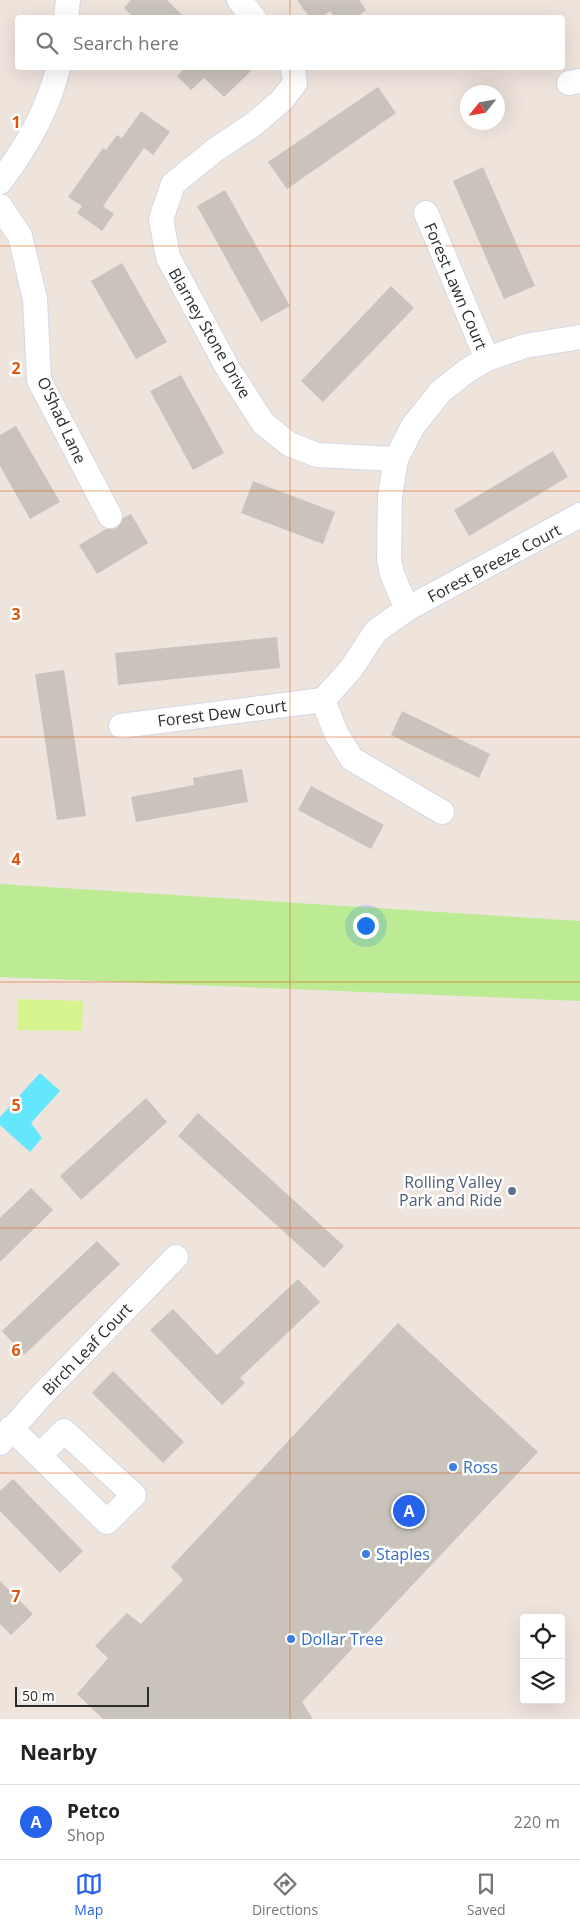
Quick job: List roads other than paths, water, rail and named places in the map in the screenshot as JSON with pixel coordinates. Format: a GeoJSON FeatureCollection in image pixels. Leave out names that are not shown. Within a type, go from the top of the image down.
{"type":"FeatureCollection","features":[{"type":"Feature","properties":{"kind":"street"},"geometry":{"type":"LineString","coordinates":[[66,15],[68,0]]}},
{"type":"Feature","properties":{"kind":"street"},"geometry":{"type":"LineString","coordinates":[[239,0],[252,15]]}},
{"type":"Feature","properties":{"kind":"street"},"geometry":{"type":"LineString","coordinates":[[0,182],[21,155],[33,133],[57,70]]}},
{"type":"Feature","properties":{"kind":"street","name":"Blarney Stone Drive"},"geometry":{"type":"LineString","coordinates":[[293,70],[295,83],[282,100],[254,124],[214,150],[173,184],[161,219],[168,257],[227,367],[263,422],[290,444],[317,455],[396,459]]}},
{"type":"Feature","properties":{"kind":"street","name":"O'Shad Lane"},"geometry":{"type":"LineString","coordinates":[[0,206],[20,236],[35,299],[39,380],[110,516]]}},
{"type":"Feature","properties":{"kind":"street","name":"Forest Lawn Court"},"geometry":{"type":"LineString","coordinates":[[426,213],[487,359]]}},
{"type":"Feature","properties":{"kind":"street"},"geometry":{"type":"LineString","coordinates":[[407,609],[392,574],[389,559],[390,496],[396,459],[413,426],[441,391],[468,370],[487,359],[525,346],[580,337]]}},
{"type":"Feature","properties":{"kind":"street","name":"Forest Breeze Court"},"geometry":{"type":"LineString","coordinates":[[323,700],[351,669],[376,630],[407,609],[580,515]]}},
{"type":"Feature","properties":{"kind":"street"},"geometry":{"type":"LineString","coordinates":[[323,700],[336,733],[352,759],[442,812]]}},
{"type":"Feature","properties":{"kind":"street","name":"Forest Dew Court"},"geometry":{"type":"LineString","coordinates":[[121,726],[323,700]]}},
{"type":"Feature","properties":{"kind":"street","name":"Birch Leaf Court"},"geometry":{"type":"LineString","coordinates":[[6,1436],[176,1257]]}},
{"type":"Feature","properties":{"kind":"street"},"geometry":{"type":"LineString","coordinates":[[6,1436],[39,1456]]}},
{"type":"Feature","properties":{"kind":"water"},"geometry":{"type":"Polygon","coordinates":[[[40,1073],[60,1091],[31,1123],[42,1138],[30,1152],[0,1125],[0,1117],[40,1073]]]}},
{"type":"Feature","properties":{"kind":"place","name":"Rolling Valley Park and Ride"},"geometry":{"type":"Point","coordinates":[512,1191]}},
{"type":"Feature","properties":{"kind":"place","name":"Ross"},"geometry":{"type":"Point","coordinates":[453,1467]}},
{"type":"Feature","properties":{"kind":"place","name":"Petco"},"geometry":{"type":"Point","coordinates":[409,1511]}},
{"type":"Feature","properties":{"kind":"place","name":"Staples"},"geometry":{"type":"Point","coordinates":[366,1554]}},
{"type":"Feature","properties":{"kind":"place","name":"Dollar Tree"},"geometry":{"type":"Point","coordinates":[291,1639]}}]}
